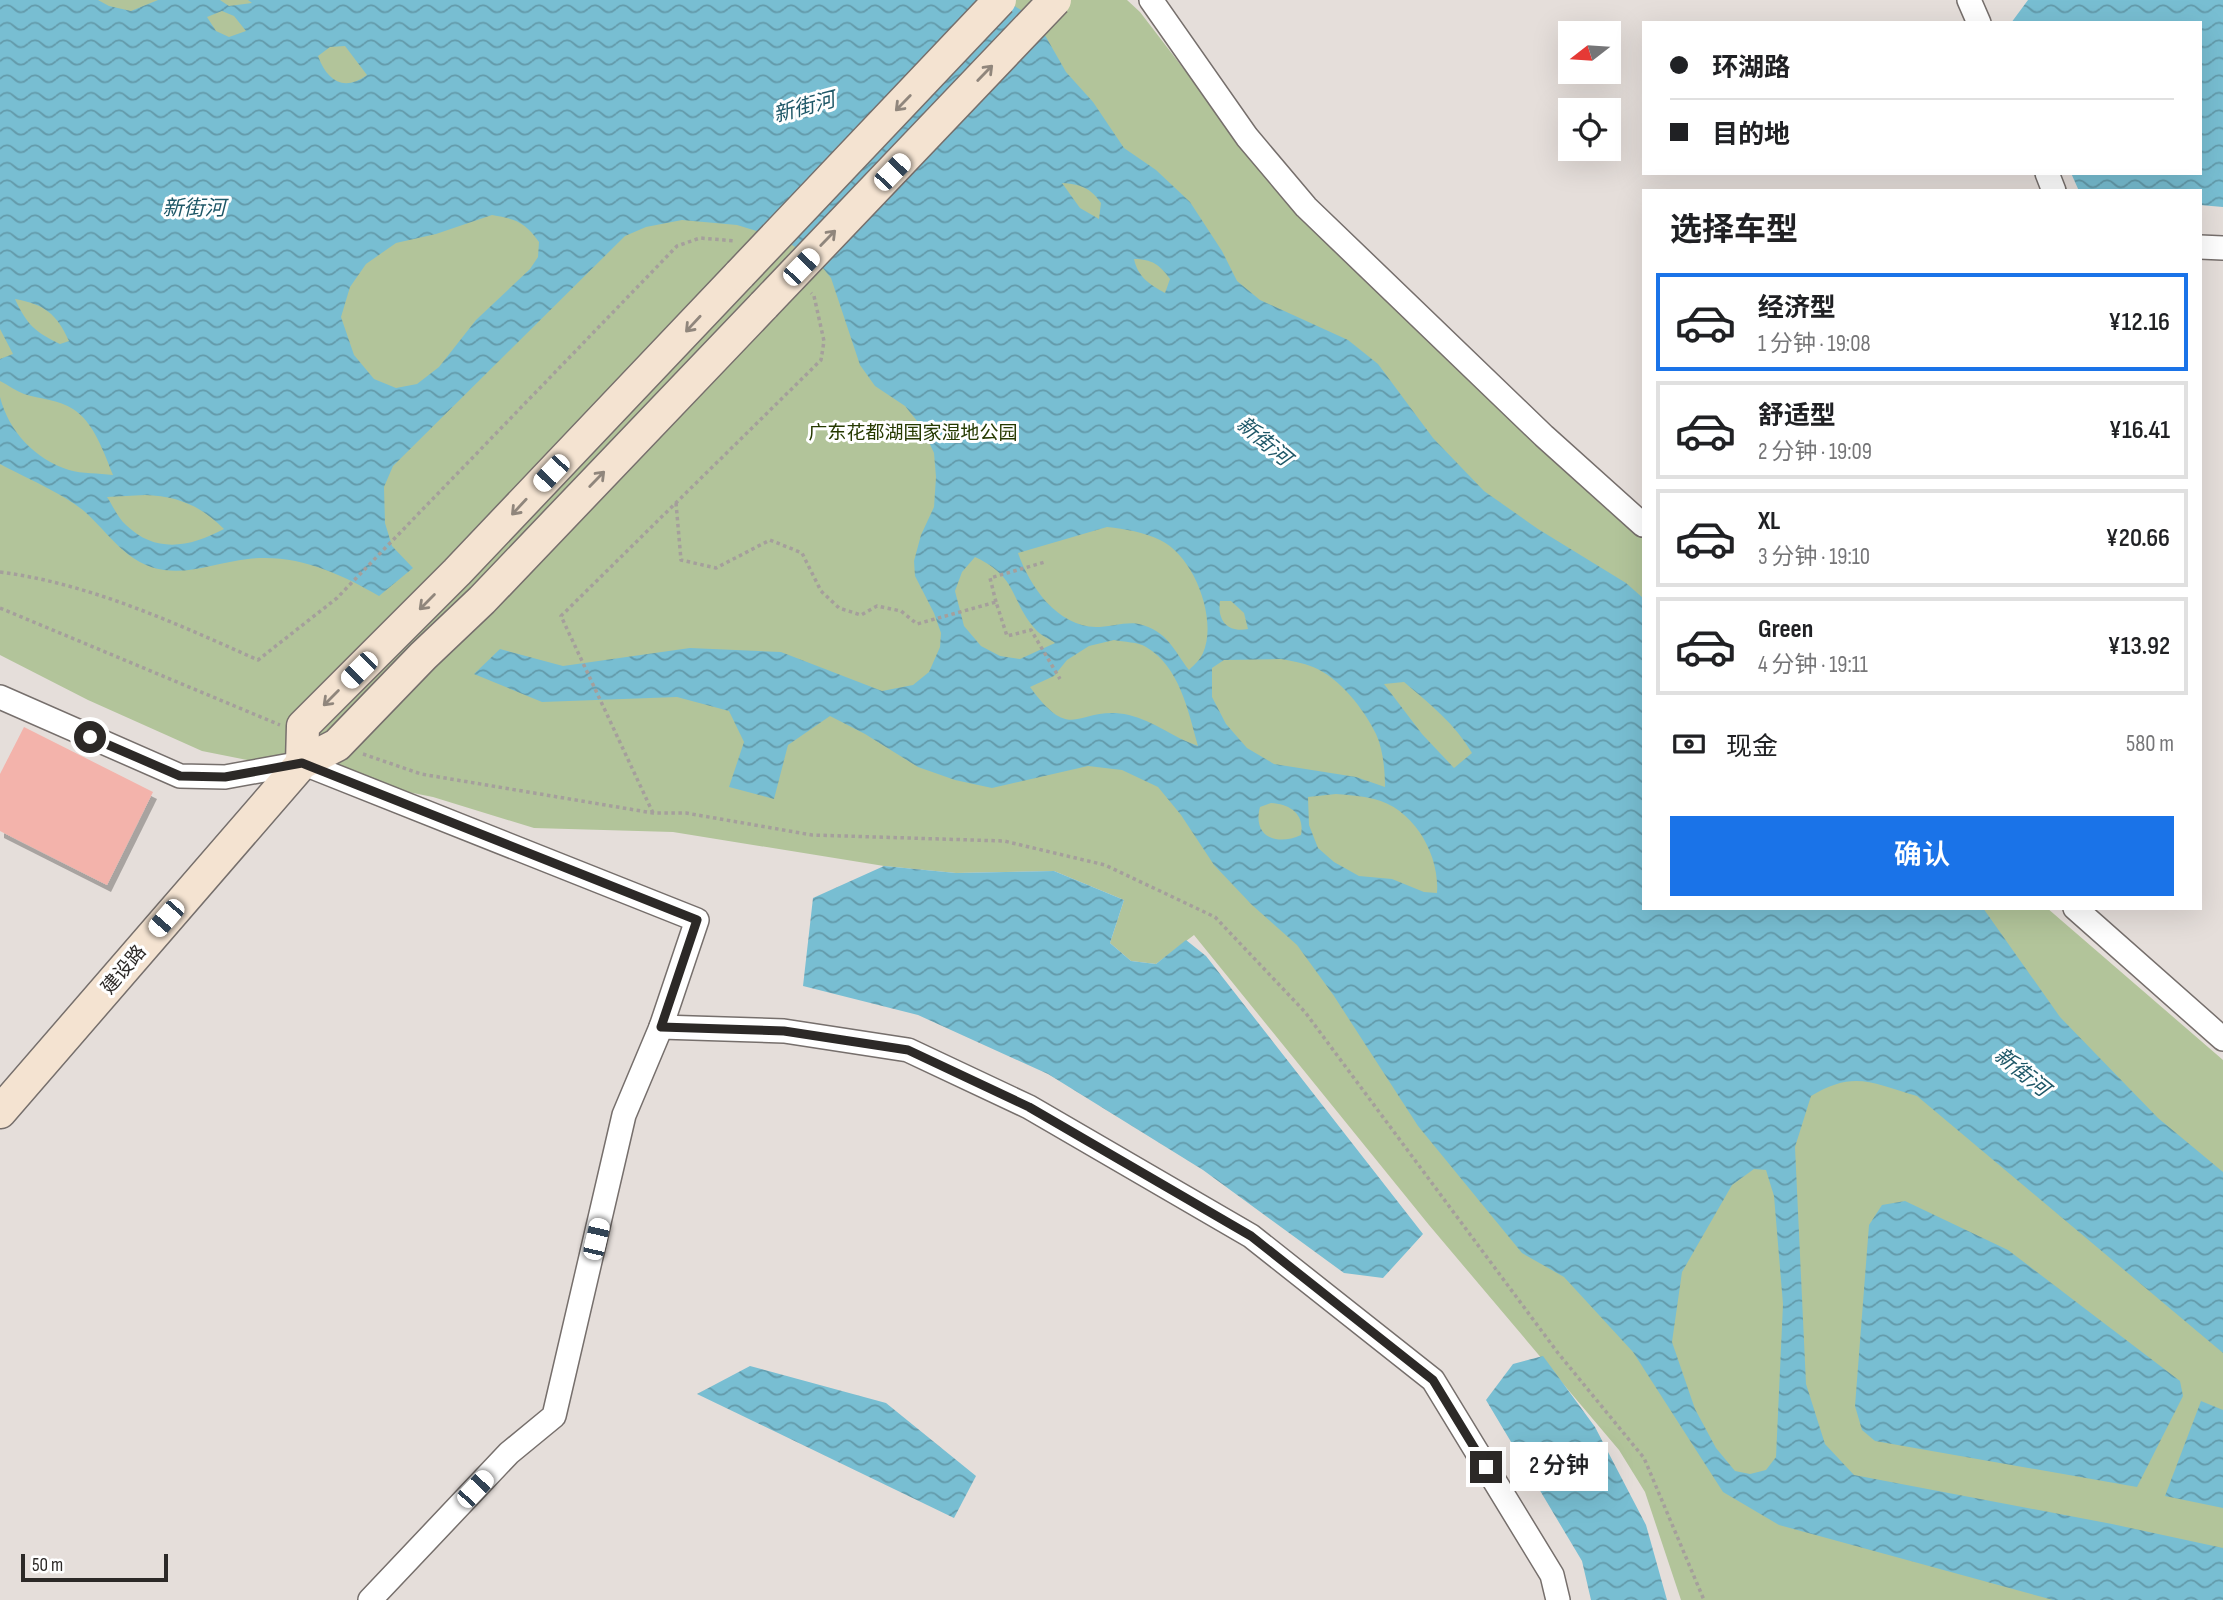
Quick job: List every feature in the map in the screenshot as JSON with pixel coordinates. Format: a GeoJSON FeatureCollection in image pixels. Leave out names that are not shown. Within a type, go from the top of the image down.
{"type":"FeatureCollection","features":[{"type":"Feature","properties":{"kind":"main road"},"geometry":{"type":"LineString","coordinates":[[1000,0],[457,572],[303,726],[302,763],[335,747],[482,600],[1055,0]]}},
{"type":"Feature","properties":{"kind":"main road","name":"建设路"},"geometry":{"type":"LineString","coordinates":[[0,1112],[302,763]]}},
{"type":"Feature","properties":{"kind":"street"},"geometry":{"type":"LineString","coordinates":[[1151,0],[1247,137],[1306,207],[1544,436],[1642,524]]}},
{"type":"Feature","properties":{"kind":"street"},"geometry":{"type":"LineString","coordinates":[[1969,0],[1978,21]]}},
{"type":"Feature","properties":{"kind":"street"},"geometry":{"type":"LineString","coordinates":[[2202,247],[2223,248]]}},
{"type":"Feature","properties":{"kind":"street"},"geometry":{"type":"LineString","coordinates":[[0,697],[180,776],[225,777],[302,763],[697,920],[661,1027],[624,1115],[554,1416],[509,1453],[370,1600]]}},
{"type":"Feature","properties":{"kind":"street"},"geometry":{"type":"LineString","coordinates":[[2076,910],[2223,1039]]}},
{"type":"Feature","properties":{"kind":"street"},"geometry":{"type":"LineString","coordinates":[[661,1027],[784,1031],[908,1050],[1029,1107],[1251,1236],[1433,1380],[1552,1575],[1558,1600]]}},
{"type":"Feature","properties":{"kind":"path"},"geometry":{"type":"LineString","coordinates":[[676,503],[681,560],[716,568],[769,540],[802,553],[821,591],[839,608],[861,615],[877,606],[901,611],[917,624],[996,602]]}},
{"type":"Feature","properties":{"kind":"path"},"geometry":{"type":"LineString","coordinates":[[0,572],[34,576],[143,609],[258,660],[337,598],[416,515]]}},
{"type":"Feature","properties":{"kind":"path"},"geometry":{"type":"LineString","coordinates":[[1045,562],[990,578],[1007,636],[1031,630],[1060,679]]}},
{"type":"Feature","properties":{"kind":"path"},"geometry":{"type":"LineString","coordinates":[[571,639],[653,813],[686,813],[812,835],[1004,841],[1105,865],[1215,918],[1305,1012],[1558,1353],[1644,1458],[1704,1600]]}},
{"type":"Feature","properties":{"kind":"green space","name":"广东花都湖国家湿地公园"},"geometry":{"type":"Polygon","coordinates":[[[0,0],[1127,0],[1140,12],[1263,172],[1642,529],[1642,910],[2049,910],[2223,1060],[2223,1600],[1681,1600],[1645,1492],[1619,1450],[1429,1225],[1194,935],[1156,964],[1131,961],[1110,943],[1124,900],[1054,871],[956,873],[884,866],[673,832],[534,828],[433,797],[202,751],[88,700],[0,655],[0,0]]]}},
{"type":"Feature","properties":{"kind":"water","name":"新街河"},"geometry":{"type":"Polygon","coordinates":[[[0,0],[98,0],[109,6],[131,11],[158,0],[220,0],[229,6],[252,3],[248,0],[1005,0],[1029,15],[1046,37],[1066,72],[1093,102],[1124,148],[1156,170],[1190,202],[1222,251],[1237,281],[1260,300],[1348,340],[1378,364],[1433,438],[1484,491],[1538,529],[1626,583],[1642,597],[1642,910],[1984,910],[2060,1017],[2158,1118],[2223,1172],[2223,1353],[1917,1096],[1863,1081],[1839,1083],[1826,1088],[1811,1096],[1795,1147],[1806,1384],[1825,1444],[1854,1475],[2223,1548],[2223,1600],[2053,1600],[1779,1525],[1723,1492],[1633,1352],[1564,1277],[1522,1253],[1418,1126],[1334,996],[1297,945],[1252,905],[1214,865],[1181,815],[1158,787],[1122,770],[1088,766],[992,788],[955,780],[918,767],[830,716],[788,745],[774,799],[729,787],[744,742],[729,711],[677,697],[542,702],[474,674],[500,649],[563,666],[690,648],[781,652],[882,691],[913,685],[929,672],[940,647],[941,633],[915,576],[914,561],[921,535],[934,507],[934,453],[922,427],[905,406],[875,386],[860,365],[831,278],[818,262],[783,239],[737,225],[682,220],[646,227],[625,236],[393,466],[384,487],[385,523],[392,546],[413,568],[379,596],[333,573],[283,559],[248,559],[174,571],[139,562],[76,505],[0,464],[0,397],[17,433],[45,459],[74,471],[113,475],[98,439],[87,422],[73,409],[24,394],[0,381],[0,359],[13,354],[0,329],[0,0]],[[222,11],[207,17],[216,31],[229,37],[246,31],[234,16],[222,11]],[[345,46],[330,47],[318,56],[326,72],[337,81],[351,83],[367,75],[345,46]],[[1062,183],[1080,208],[1099,219],[1101,203],[1093,194],[1074,184],[1062,183]],[[492,215],[436,234],[396,243],[366,264],[350,287],[341,317],[354,355],[374,379],[396,388],[417,384],[439,367],[476,320],[530,269],[538,257],[539,242],[519,222],[492,215]],[[1134,259],[1149,283],[1165,293],[1170,279],[1163,270],[1146,260],[1134,259]],[[15,299],[24,315],[44,336],[60,344],[69,341],[60,324],[42,307],[15,299]],[[145,495],[107,497],[123,522],[137,534],[161,544],[174,545],[199,540],[224,529],[198,508],[178,500],[145,495]],[[1107,527],[1018,553],[1023,566],[1047,602],[1069,620],[1096,627],[1130,623],[1149,627],[1169,642],[1189,670],[1203,653],[1207,639],[1207,623],[1200,590],[1183,560],[1172,548],[1154,537],[1107,527]],[[975,557],[962,572],[955,591],[964,626],[981,646],[1000,656],[1020,659],[1055,643],[1039,633],[1028,620],[1000,573],[975,557]],[[1220,601],[1220,614],[1225,624],[1230,627],[1248,629],[1244,613],[1231,601],[1220,601]],[[1114,640],[1089,646],[1067,660],[1054,676],[1030,687],[1057,715],[1076,719],[1098,714],[1129,715],[1198,746],[1175,678],[1158,656],[1143,645],[1114,640]],[[1281,659],[1224,660],[1212,668],[1212,697],[1226,724],[1247,748],[1274,764],[1356,777],[1385,787],[1382,753],[1371,724],[1350,695],[1332,678],[1305,664],[1281,659]],[[1404,682],[1384,684],[1422,734],[1454,768],[1472,753],[1441,715],[1404,682]],[[1336,794],[1308,797],[1309,825],[1318,848],[1334,862],[1359,876],[1392,879],[1424,892],[1437,893],[1437,878],[1429,848],[1412,822],[1388,804],[1369,798],[1336,794]],[[1271,803],[1260,807],[1258,817],[1263,832],[1275,839],[1301,835],[1301,821],[1295,812],[1284,805],[1271,803]],[[1754,1169],[1732,1185],[1682,1272],[1672,1342],[1695,1409],[1716,1448],[1735,1471],[1750,1474],[1766,1470],[1776,1457],[1783,1304],[1774,1196],[1766,1170],[1754,1169]]]}},
{"type":"Feature","properties":{"kind":"water"},"geometry":{"type":"Polygon","coordinates":[[[2028,0],[2223,0],[2223,207],[2202,205],[2202,189],[2078,189],[2072,175],[2202,175],[2202,21],[2012,21],[2028,0]]]}},
{"type":"Feature","properties":{"kind":"water"},"geometry":{"type":"Polygon","coordinates":[[[884,866],[956,873],[1054,871],[1124,900],[1110,943],[1131,961],[1156,964],[1186,940],[1206,956],[1423,1234],[1383,1278],[1344,1273],[1203,1170],[1048,1074],[918,1015],[803,986],[813,898],[884,866]]]}},
{"type":"Feature","properties":{"kind":"water"},"geometry":{"type":"Polygon","coordinates":[[[1905,1201],[2008,1250],[2180,1381],[2183,1396],[2137,1487],[1875,1441],[1862,1430],[1855,1406],[1869,1225],[1882,1205],[1905,1201]]]}},
{"type":"Feature","properties":{"kind":"water"},"geometry":{"type":"Polygon","coordinates":[[[1543,1356],[1595,1427],[1646,1525],[1667,1600],[1591,1600],[1582,1561],[1486,1400],[1513,1364],[1543,1356]]]}},
{"type":"Feature","properties":{"kind":"water"},"geometry":{"type":"Polygon","coordinates":[[[750,1366],[886,1403],[976,1476],[954,1518],[697,1394],[750,1366]]]}},
{"type":"Feature","properties":{"kind":"water"},"geometry":{"type":"Polygon","coordinates":[[[2201,1401],[2223,1410],[2223,1508],[2165,1496],[2201,1401]]]}},
{"type":"Feature","properties":{"kind":"building"},"geometry":{"type":"Polygon","coordinates":[[[24,727],[153,792],[107,885],[0,831],[0,774],[24,727]]]}},
{"type":"Feature","properties":{"kind":"route"},"geometry":{"type":"LineString","coordinates":[[90,737],[180,776],[225,777],[302,763],[697,920],[661,1027],[784,1031],[908,1050],[1029,1107],[1251,1236],[1433,1380],[1486,1467]]}}]}
